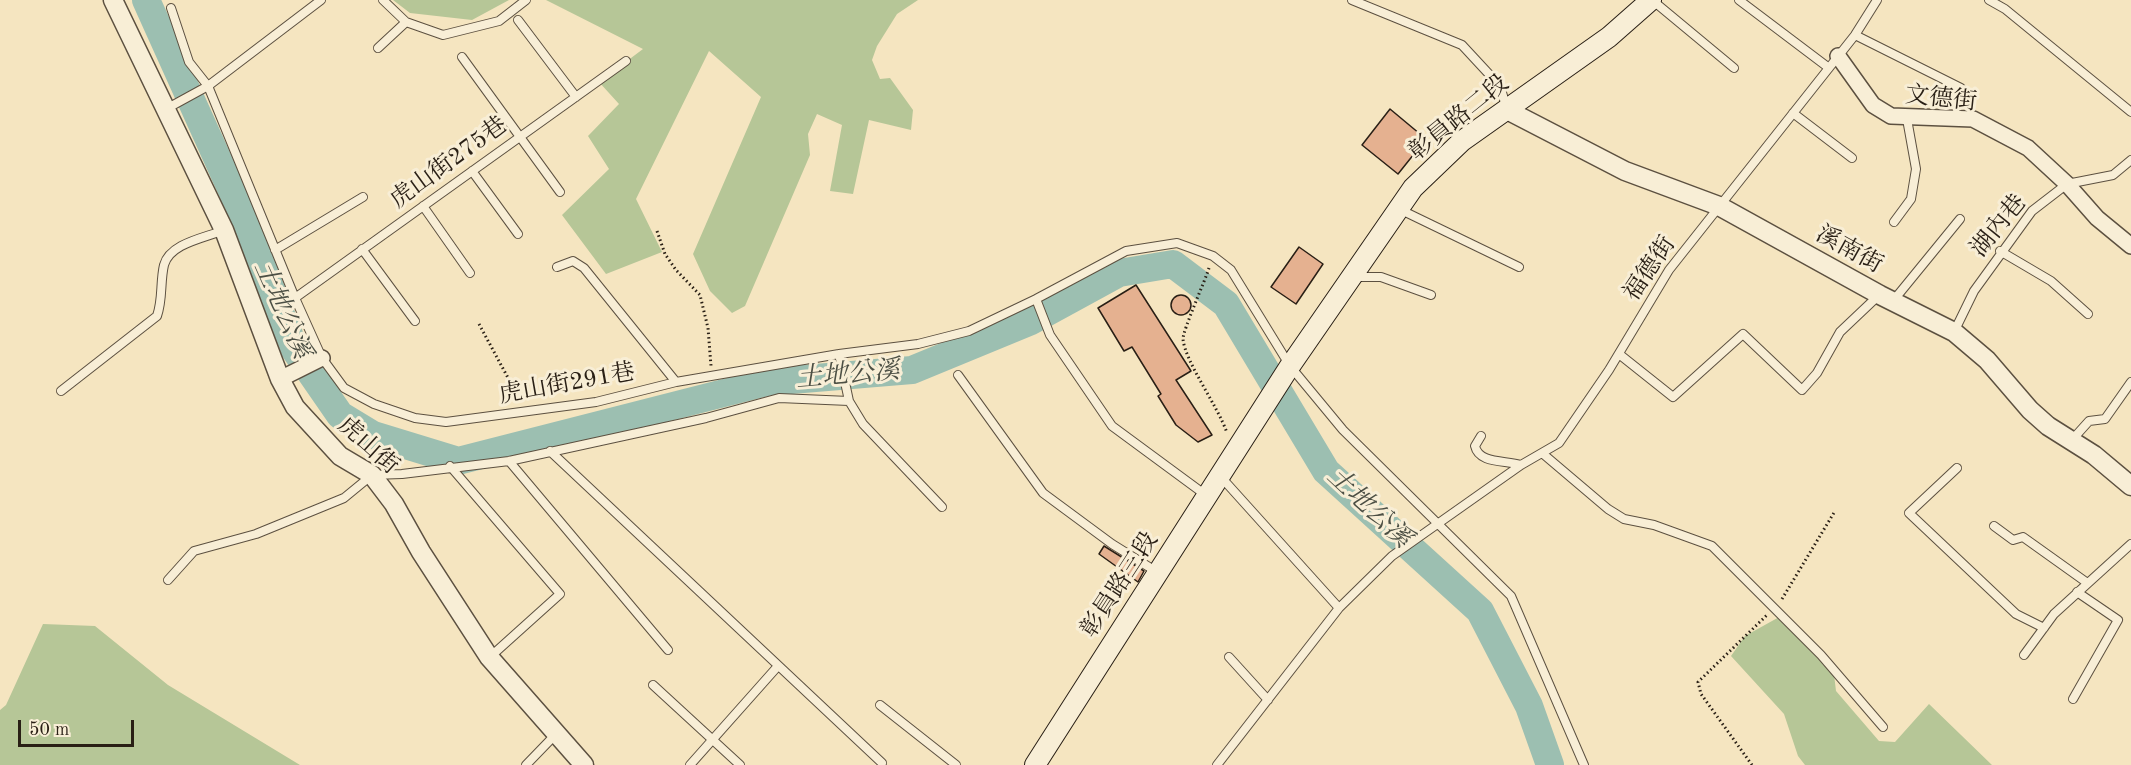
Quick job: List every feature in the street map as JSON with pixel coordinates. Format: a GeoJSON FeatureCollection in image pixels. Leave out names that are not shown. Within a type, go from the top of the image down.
{"type":"FeatureCollection","features":[{"type":"Feature","properties":{"kind":"main road","name":"彰員路二段"},"geometry":{"type":"LineString","coordinates":[[1248,433],[1413,188],[1462,141],[1609,37],[1651,0]]}},
{"type":"Feature","properties":{"kind":"main road","name":"彰員路三段"},"geometry":{"type":"LineString","coordinates":[[1035,765],[1248,433]]}},
{"type":"Feature","properties":{"kind":"street","name":"虎山街"},"geometry":{"type":"LineString","coordinates":[[113,0],[224,230],[280,379],[295,407],[340,456],[372,475],[394,504],[421,552],[489,657],[580,763]]}},
{"type":"Feature","properties":{"kind":"street","name":"文德街"},"geometry":{"type":"LineString","coordinates":[[1833,62],[1873,105],[1891,116],[1907,119],[1973,119],[2028,148],[2067,184],[2097,218],[2131,246]]}},
{"type":"Feature","properties":{"kind":"street","name":"溪南街"},"geometry":{"type":"LineString","coordinates":[[1507,110],[1625,171],[1719,206],[1886,298],[1954,332],[1987,360],[2030,410],[2094,455],[2131,486]]}},
{"type":"Feature","properties":{"kind":"street"},"geometry":{"type":"LineString","coordinates":[[280,379],[322,358]]}},
{"type":"Feature","properties":{"kind":"lane"},"geometry":{"type":"LineString","coordinates":[[166,109],[208,86],[321,0]]}},
{"type":"Feature","properties":{"kind":"lane"},"geometry":{"type":"LineString","coordinates":[[383,0],[406,22],[443,35],[499,21],[526,0]]}},
{"type":"Feature","properties":{"kind":"lane"},"geometry":{"type":"LineString","coordinates":[[1352,0],[1462,45],[1500,86],[1507,110]]}},
{"type":"Feature","properties":{"kind":"lane"},"geometry":{"type":"LineString","coordinates":[[1651,0],[1734,68]]}},
{"type":"Feature","properties":{"kind":"lane"},"geometry":{"type":"LineString","coordinates":[[1739,0],[1833,62]]}},
{"type":"Feature","properties":{"kind":"lane","name":"福德街"},"geometry":{"type":"LineString","coordinates":[[1217,765],[1339,608],[1392,556],[1521,465],[1559,443],[1619,354],[1669,270],[1855,35],[1877,0]]}},
{"type":"Feature","properties":{"kind":"lane"},"geometry":{"type":"LineString","coordinates":[[1989,0],[2005,9],[2131,112]]}},
{"type":"Feature","properties":{"kind":"lane","name":"虎山街291巷"},"geometry":{"type":"LineString","coordinates":[[171,8],[189,62],[208,86],[322,358],[344,388],[374,404],[415,418],[446,422],[527,413],[596,402],[676,382],[839,354],[918,344],[969,331],[1037,303],[1126,251],[1177,243],[1213,256],[1231,270],[1287,372],[1510,596],[1584,765]]}},
{"type":"Feature","properties":{"kind":"lane"},"geometry":{"type":"LineString","coordinates":[[518,20],[576,97]]}},
{"type":"Feature","properties":{"kind":"lane"},"geometry":{"type":"LineString","coordinates":[[378,48],[406,22]]}},
{"type":"Feature","properties":{"kind":"lane"},"geometry":{"type":"LineString","coordinates":[[1855,35],[1961,88]]}},
{"type":"Feature","properties":{"kind":"lane"},"geometry":{"type":"LineString","coordinates":[[462,57],[560,192]]}},
{"type":"Feature","properties":{"kind":"lane","name":"虎山街275巷"},"geometry":{"type":"LineString","coordinates":[[295,298],[626,61]]}},
{"type":"Feature","properties":{"kind":"lane"},"geometry":{"type":"LineString","coordinates":[[1793,112],[1852,158]]}},
{"type":"Feature","properties":{"kind":"lane"},"geometry":{"type":"LineString","coordinates":[[1894,222],[1911,199],[1916,169],[1907,119]]}},
{"type":"Feature","properties":{"kind":"lane","name":"湖內巷"},"geometry":{"type":"LineString","coordinates":[[1954,332],[1974,291],[2000,251],[2032,211],[2067,184],[2113,176],[2131,160]]}},
{"type":"Feature","properties":{"kind":"lane"},"geometry":{"type":"LineString","coordinates":[[472,171],[518,234]]}},
{"type":"Feature","properties":{"kind":"lane"},"geometry":{"type":"LineString","coordinates":[[275,250],[363,197]]}},
{"type":"Feature","properties":{"kind":"lane"},"geometry":{"type":"LineString","coordinates":[[423,206],[470,273]]}},
{"type":"Feature","properties":{"kind":"lane"},"geometry":{"type":"LineString","coordinates":[[1398,209],[1519,267]]}},
{"type":"Feature","properties":{"kind":"lane"},"geometry":{"type":"LineString","coordinates":[[1619,354],[1673,397],[1743,334],[1802,390],[1817,372],[1840,332],[1886,298],[1960,219]]}},
{"type":"Feature","properties":{"kind":"lane"},"geometry":{"type":"LineString","coordinates":[[61,391],[157,316],[162,301],[165,264],[172,250],[224,230]]}},
{"type":"Feature","properties":{"kind":"lane"},"geometry":{"type":"LineString","coordinates":[[362,249],[415,321]]}},
{"type":"Feature","properties":{"kind":"lane"},"geometry":{"type":"LineString","coordinates":[[2000,251],[2051,281],[2088,314]]}},
{"type":"Feature","properties":{"kind":"lane"},"geometry":{"type":"LineString","coordinates":[[558,267],[573,261],[584,268],[676,382]]}},
{"type":"Feature","properties":{"kind":"lane"},"geometry":{"type":"LineString","coordinates":[[1351,277],[1381,277],[1431,295]]}},
{"type":"Feature","properties":{"kind":"lane"},"geometry":{"type":"LineString","coordinates":[[1037,303],[1050,334],[1112,426],[1208,497]]}},
{"type":"Feature","properties":{"kind":"lane"},"geometry":{"type":"LineString","coordinates":[[839,354],[849,401],[863,424],[942,507]]}},
{"type":"Feature","properties":{"kind":"lane"},"geometry":{"type":"LineString","coordinates":[[958,375],[1043,493],[1112,544],[1158,573]]}},
{"type":"Feature","properties":{"kind":"lane"},"geometry":{"type":"LineString","coordinates":[[2071,441],[2089,421],[2105,419],[2131,382]]}},
{"type":"Feature","properties":{"kind":"lane"},"geometry":{"type":"LineString","coordinates":[[168,580],[194,551],[256,534],[344,498],[372,475],[402,474],[450,466],[509,461],[706,418],[779,398],[849,401]]}},
{"type":"Feature","properties":{"kind":"lane"},"geometry":{"type":"LineString","coordinates":[[1481,436],[1475,446],[1477,453],[1484,459],[1508,460],[1521,465]]}},
{"type":"Feature","properties":{"kind":"lane"},"geometry":{"type":"LineString","coordinates":[[550,451],[882,763]]}},
{"type":"Feature","properties":{"kind":"lane"},"geometry":{"type":"LineString","coordinates":[[1542,453],[1608,509],[1624,519],[1654,525],[1713,546],[1821,655],[1884,727]]}},
{"type":"Feature","properties":{"kind":"lane"},"geometry":{"type":"LineString","coordinates":[[509,461],[668,650]]}},
{"type":"Feature","properties":{"kind":"lane"},"geometry":{"type":"LineString","coordinates":[[450,466],[560,594],[489,657]]}},
{"type":"Feature","properties":{"kind":"lane"},"geometry":{"type":"LineString","coordinates":[[1957,468],[1909,513],[2016,614],[2044,628]]}},
{"type":"Feature","properties":{"kind":"lane"},"geometry":{"type":"LineString","coordinates":[[1220,476],[1339,608]]}},
{"type":"Feature","properties":{"kind":"lane"},"geometry":{"type":"LineString","coordinates":[[1994,526],[2013,540],[2023,537],[2086,582]]}},
{"type":"Feature","properties":{"kind":"lane"},"geometry":{"type":"LineString","coordinates":[[2024,655],[2044,628],[2086,582],[2131,544]]}},
{"type":"Feature","properties":{"kind":"lane"},"geometry":{"type":"LineString","coordinates":[[2073,699],[2118,620],[2077,592]]}},
{"type":"Feature","properties":{"kind":"lane"},"geometry":{"type":"LineString","coordinates":[[1229,657],[1268,700]]}},
{"type":"Feature","properties":{"kind":"lane"},"geometry":{"type":"LineString","coordinates":[[690,765],[778,666]]}},
{"type":"Feature","properties":{"kind":"lane"},"geometry":{"type":"LineString","coordinates":[[653,685],[740,765]]}},
{"type":"Feature","properties":{"kind":"lane"},"geometry":{"type":"LineString","coordinates":[[880,705],[956,765]]}},
{"type":"Feature","properties":{"kind":"lane"},"geometry":{"type":"LineString","coordinates":[[526,765],[556,734]]}},
{"type":"Feature","properties":{"kind":"path"},"geometry":{"type":"LineString","coordinates":[[657,231],[665,254],[700,296],[708,328],[712,376]]}},
{"type":"Feature","properties":{"kind":"path"},"geometry":{"type":"LineString","coordinates":[[1210,267],[1183,338],[1190,357],[1221,415],[1234,454]]}},
{"type":"Feature","properties":{"kind":"path"},"geometry":{"type":"LineString","coordinates":[[479,324],[527,413]]}},
{"type":"Feature","properties":{"kind":"path"},"geometry":{"type":"LineString","coordinates":[[1752,765],[1701,694],[1698,682],[1788,593],[1835,511]]}},
{"type":"Feature","properties":{"kind":"green space"},"geometry":{"type":"Polygon","coordinates":[[[393,0],[509,0],[472,20],[410,13],[393,0]]]}},
{"type":"Feature","properties":{"kind":"green space"},"geometry":{"type":"Polygon","coordinates":[[[546,0],[918,0],[897,14],[877,46],[872,60],[880,79],[890,78],[913,110],[911,130],[869,120],[853,194],[830,191],[842,125],[817,114],[808,134],[810,155],[745,306],[732,313],[710,291],[693,254],[761,97],[709,51],[636,199],[662,252],[606,274],[562,215],[609,169],[588,136],[619,104],[599,82],[643,49],[546,0]]]}},
{"type":"Feature","properties":{"kind":"green space"},"geometry":{"type":"Polygon","coordinates":[[[1781,616],[1833,666],[1836,691],[1879,741],[1895,742],[1929,704],[1992,765],[1805,765],[1798,756],[1784,714],[1731,656],[1745,636],[1781,616]]]}},
{"type":"Feature","properties":{"kind":"green space"},"geometry":{"type":"Polygon","coordinates":[[[43,624],[95,626],[168,685],[300,765],[0,765],[0,710],[6,705],[43,624]]]}},
{"type":"Feature","properties":{"kind":"building"},"geometry":{"type":"Polygon","coordinates":[[[1390,109],[1426,139],[1398,174],[1362,145],[1390,109]]]}},
{"type":"Feature","properties":{"kind":"building"},"geometry":{"type":"Polygon","coordinates":[[[1299,247],[1323,264],[1296,304],[1271,287],[1299,247]]]}},
{"type":"Feature","properties":{"kind":"building"},"geometry":{"type":"Polygon","coordinates":[[[1136,285],[1191,371],[1176,380],[1212,435],[1198,442],[1176,425],[1158,396],[1161,394],[1132,347],[1124,351],[1098,308],[1136,285]]]}},
{"type":"Feature","properties":{"kind":"building"},"geometry":{"type":"Polygon","coordinates":[[[1181,295],[1188,298],[1191,305],[1188,312],[1181,315],[1174,312],[1171,305],[1174,298],[1181,295]]]}},
{"type":"Feature","properties":{"kind":"building"},"geometry":{"type":"Polygon","coordinates":[[[1104,546],[1144,571],[1138,582],[1099,554],[1104,546]]]}},
{"type":"Feature","properties":{"kind":"waterway","name":"土地公溪"},"geometry":{"type":"LineString","coordinates":[[146,0],[233,193],[295,350],[340,415],[373,435],[458,461],[767,382],[912,370],[1031,321],[1119,273],[1173,264],[1226,304],[1326,471],[1480,611],[1529,706],[1550,765]]}}]}
